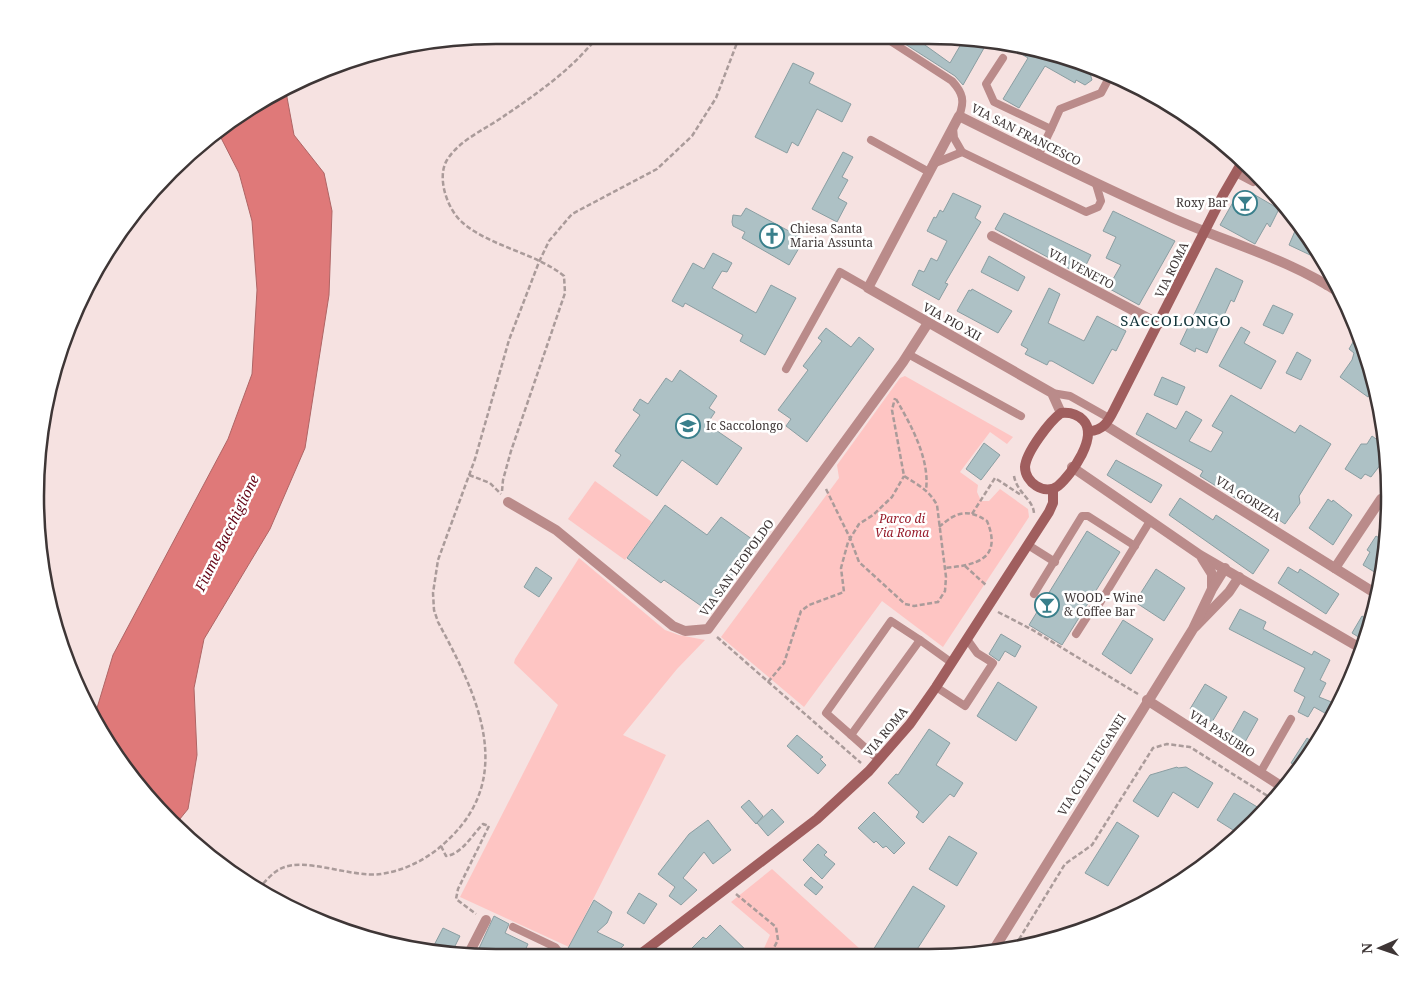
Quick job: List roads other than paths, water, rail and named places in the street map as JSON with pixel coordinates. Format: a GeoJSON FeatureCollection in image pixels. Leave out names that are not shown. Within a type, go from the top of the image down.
{"type":"FeatureCollection","features":[{"type":"Feature","properties":{"kind":"main road","name":"VIA ROMA"},"geometry":{"type":"LineString","coordinates":[[1107,422],[1238,168]]}},
{"type":"Feature","properties":{"kind":"main road"},"geometry":{"type":"LineString","coordinates":[[1061,413],[1068,413],[1080,417],[1087,424],[1089,431],[1076,470],[1053,489],[1046,490],[1034,485],[1026,474],[1025,468],[1029,455],[1050,422],[1061,413]]}},
{"type":"Feature","properties":{"kind":"main road"},"geometry":{"type":"LineString","coordinates":[[1089,431],[1099,429],[1107,422]]}},
{"type":"Feature","properties":{"kind":"main road","name":"VIA ROMA"},"geometry":{"type":"LineString","coordinates":[[648,949],[817,818],[879,760],[910,724],[952,663],[1053,503],[1053,489]]}},
{"type":"Feature","properties":{"kind":"main road","name":"VIA ROMA"},"geometry":{"type":"LineString","coordinates":[[654,949],[668,934]]}},
{"type":"Feature","properties":{"kind":"street","name":"VIA SAN FRANCESCO"},"geometry":{"type":"LineString","coordinates":[[868,288],[959,116],[1096,184],[1204,232],[1326,279]]}},
{"type":"Feature","properties":{"kind":"street","name":"VIA VENETO"},"geometry":{"type":"LineString","coordinates":[[992,236],[1159,324]]}},
{"type":"Feature","properties":{"kind":"street","name":"VIA PIO XII"},"geometry":{"type":"LineString","coordinates":[[868,288],[1052,393]]}},
{"type":"Feature","properties":{"kind":"street","name":"VIA SAN LEOPOLDO"},"geometry":{"type":"LineString","coordinates":[[506,499],[556,530],[673,626],[685,631],[708,629],[906,358],[928,323]]}},
{"type":"Feature","properties":{"kind":"street"},"geometry":{"type":"LineString","coordinates":[[1052,393],[1061,413]]}},
{"type":"Feature","properties":{"kind":"street","name":"VIA GORIZIA"},"geometry":{"type":"LineString","coordinates":[[1107,422],[1372,591]]}},
{"type":"Feature","properties":{"kind":"street"},"geometry":{"type":"LineString","coordinates":[[1076,470],[1200,555],[1356,645]]}},
{"type":"Feature","properties":{"kind":"street"},"geometry":{"type":"LineString","coordinates":[[1335,568],[1381,499]]}},
{"type":"Feature","properties":{"kind":"street"},"geometry":{"type":"LineString","coordinates":[[1200,555],[1212,574],[1212,589]]}},
{"type":"Feature","properties":{"kind":"street","name":"VIA COLLI EUGANEI"},"geometry":{"type":"LineString","coordinates":[[997,944],[1147,700],[1193,629],[1212,589],[1225,568]]}},
{"type":"Feature","properties":{"kind":"street"},"geometry":{"type":"LineString","coordinates":[[1193,629],[1229,592],[1239,577]]}},
{"type":"Feature","properties":{"kind":"street","name":"VIA PASUBIO"},"geometry":{"type":"LineString","coordinates":[[1147,700],[1278,784]]}},
{"type":"Feature","properties":{"kind":"street"},"geometry":{"type":"LineString","coordinates":[[472,948],[486,920]]}},
{"type":"Feature","properties":{"kind":"lane"},"geometry":{"type":"LineString","coordinates":[[895,44],[952,81],[961,91],[963,98],[959,116]]}},
{"type":"Feature","properties":{"kind":"lane"},"geometry":{"type":"LineString","coordinates":[[1003,58],[986,84],[994,102],[1051,129]]}},
{"type":"Feature","properties":{"kind":"lane"},"geometry":{"type":"LineString","coordinates":[[1038,156],[1060,109],[1101,93],[1108,81]]}},
{"type":"Feature","properties":{"kind":"lane"},"geometry":{"type":"LineString","coordinates":[[953,128],[954,138],[962,152],[1086,212],[1098,207],[1101,201],[1096,184]]}},
{"type":"Feature","properties":{"kind":"lane"},"geometry":{"type":"LineString","coordinates":[[870,140],[931,168],[962,152]]}},
{"type":"Feature","properties":{"kind":"lane"},"geometry":{"type":"LineString","coordinates":[[1238,168],[1254,181]]}},
{"type":"Feature","properties":{"kind":"lane","name":"VIA PIO XII"},"geometry":{"type":"LineString","coordinates":[[786,369],[840,272],[868,288]]}},
{"type":"Feature","properties":{"kind":"lane"},"geometry":{"type":"LineString","coordinates":[[906,358],[1021,416]]}},
{"type":"Feature","properties":{"kind":"lane","name":"VIA PIO XII"},"geometry":{"type":"LineString","coordinates":[[1052,393],[1070,396],[1107,422]]}},
{"type":"Feature","properties":{"kind":"lane"},"geometry":{"type":"LineString","coordinates":[[1034,594],[1082,516],[1088,516],[1135,546]]}},
{"type":"Feature","properties":{"kind":"lane"},"geometry":{"type":"LineString","coordinates":[[1076,634],[1092,609],[1098,606],[1150,520]]}},
{"type":"Feature","properties":{"kind":"lane"},"geometry":{"type":"LineString","coordinates":[[1028,544],[1055,562]]}},
{"type":"Feature","properties":{"kind":"lane"},"geometry":{"type":"LineString","coordinates":[[879,760],[826,713],[891,621],[952,663]]}},
{"type":"Feature","properties":{"kind":"lane"},"geometry":{"type":"LineString","coordinates":[[936,687],[965,706],[993,663],[977,653],[967,639]]}},
{"type":"Feature","properties":{"kind":"lane"},"geometry":{"type":"LineString","coordinates":[[851,735],[920,640]]}},
{"type":"Feature","properties":{"kind":"lane"},"geometry":{"type":"LineString","coordinates":[[1260,773],[1291,718]]}},
{"type":"Feature","properties":{"kind":"lane"},"geometry":{"type":"LineString","coordinates":[[513,927],[555,946],[557,949]]}},
{"type":"Feature","properties":{"kind":"water","name":"Fiume Bacchiglione"},"geometry":{"type":"Polygon","coordinates":[[[287,95],[294,135],[324,173],[332,211],[329,295],[305,448],[270,529],[204,639],[194,688],[197,755],[188,809],[179,820],[137,772],[97,709],[113,655],[228,439],[252,374],[257,290],[252,221],[239,173],[221,137],[287,95]]]}},
{"type":"Feature","properties":{"kind":"place","name":"Roxy Bar"},"geometry":{"type":"Point","coordinates":[1245,203]}},
{"type":"Feature","properties":{"kind":"place","name":"Chiesa Santa Maria Assunta"},"geometry":{"type":"Point","coordinates":[772,236]}},
{"type":"Feature","properties":{"kind":"place","name":"Ic Saccolongo"},"geometry":{"type":"Point","coordinates":[688,426]}},
{"type":"Feature","properties":{"kind":"place","name":"WOOD - Wine & Coffee Bar"},"geometry":{"type":"Point","coordinates":[1047,605]}},
{"type":"Feature","properties":{"kind":"district","name":"SACCOLONGO"},"geometry":{"type":"Point","coordinates":[1176,321]}},
{"type":"Feature","properties":{"kind":"park label","name":"Parco di Via Roma"},"geometry":{"type":"Point","coordinates":[902,526]}}]}
